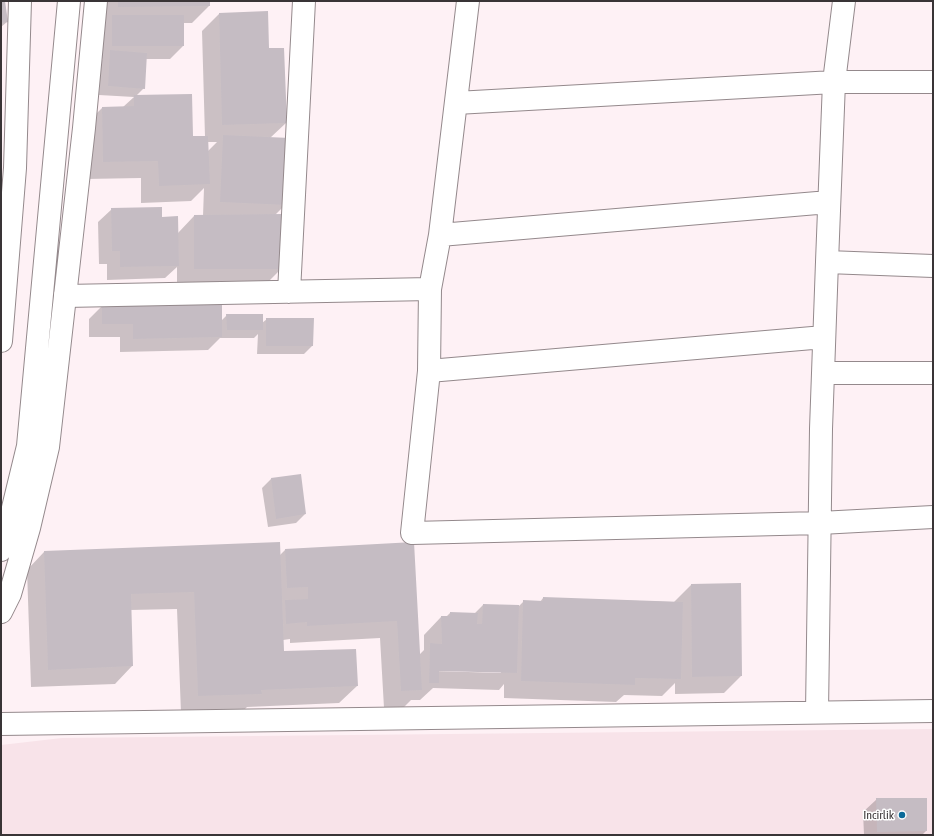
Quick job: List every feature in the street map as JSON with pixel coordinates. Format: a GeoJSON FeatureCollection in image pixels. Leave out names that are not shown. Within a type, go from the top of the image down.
{"type":"FeatureCollection","features":[{"type":"Feature","properties":{"kind":"street"},"geometry":{"type":"LineString","coordinates":[[1,341],[8,157],[20,1]]}},
{"type":"Feature","properties":{"kind":"street"},"geometry":{"type":"LineString","coordinates":[[1,550],[28,446],[69,1]]}},
{"type":"Feature","properties":{"kind":"street"},"geometry":{"type":"LineString","coordinates":[[1,612],[10,594],[29,528],[48,447],[84,128],[96,1]]}},
{"type":"Feature","properties":{"kind":"street"},"geometry":{"type":"LineString","coordinates":[[289,292],[304,1]]}},
{"type":"Feature","properties":{"kind":"street"},"geometry":{"type":"LineString","coordinates":[[468,1],[440,235],[430,289],[429,371],[412,533],[820,523],[933,517]]}},
{"type":"Feature","properties":{"kind":"street"},"geometry":{"type":"LineString","coordinates":[[817,712],[826,262],[834,82],[844,1]]}},
{"type":"Feature","properties":{"kind":"street"},"geometry":{"type":"LineString","coordinates":[[456,103],[834,82],[933,82]]}},
{"type":"Feature","properties":{"kind":"street"},"geometry":{"type":"LineString","coordinates":[[440,235],[829,202]]}},
{"type":"Feature","properties":{"kind":"street"},"geometry":{"type":"LineString","coordinates":[[826,262],[933,266]]}},
{"type":"Feature","properties":{"kind":"street"},"geometry":{"type":"LineString","coordinates":[[65,296],[430,289]]}},
{"type":"Feature","properties":{"kind":"street"},"geometry":{"type":"LineString","coordinates":[[429,371],[824,337]]}},
{"type":"Feature","properties":{"kind":"street"},"geometry":{"type":"LineString","coordinates":[[823,373],[933,373]]}},
{"type":"Feature","properties":{"kind":"street"},"geometry":{"type":"LineString","coordinates":[[1,724],[933,711]]}},
{"type":"Feature","properties":{"kind":"shaded area"},"geometry":{"type":"Polygon","coordinates":[[[933,729],[933,835],[1,835],[1,745],[62,738],[933,729]]]}},
{"type":"Feature","properties":{"kind":"building"},"geometry":{"type":"Polygon","coordinates":[[[1,1],[5,1],[8,22],[1,23],[1,1]]]}},
{"type":"Feature","properties":{"kind":"building"},"geometry":{"type":"Polygon","coordinates":[[[118,1],[210,1],[210,6],[118,7],[118,1]]]}},
{"type":"Feature","properties":{"kind":"building"},"geometry":{"type":"Polygon","coordinates":[[[268,11],[269,48],[284,48],[287,123],[222,125],[219,13],[268,11]]]}},
{"type":"Feature","properties":{"kind":"building"},"geometry":{"type":"Polygon","coordinates":[[[112,15],[184,15],[184,46],[112,46],[112,15]]]}},
{"type":"Feature","properties":{"kind":"building"},"geometry":{"type":"Polygon","coordinates":[[[110,50],[147,53],[145,89],[108,86],[110,50]]]}},
{"type":"Feature","properties":{"kind":"building"},"geometry":{"type":"Polygon","coordinates":[[[192,94],[193,136],[208,136],[210,184],[159,186],[158,161],[103,162],[102,107],[134,106],[134,95],[192,94]]]}},
{"type":"Feature","properties":{"kind":"building"},"geometry":{"type":"Polygon","coordinates":[[[223,135],[290,138],[287,205],[220,202],[223,135]]]}},
{"type":"Feature","properties":{"kind":"building"},"geometry":{"type":"Polygon","coordinates":[[[162,207],[162,217],[178,216],[179,266],[120,267],[120,251],[112,251],[111,208],[162,207]]]}},
{"type":"Feature","properties":{"kind":"building"},"geometry":{"type":"Polygon","coordinates":[[[282,214],[283,269],[194,269],[194,215],[282,214]]]}},
{"type":"Feature","properties":{"kind":"building"},"geometry":{"type":"Polygon","coordinates":[[[222,302],[222,337],[133,339],[133,324],[102,324],[102,305],[222,302]]]}},
{"type":"Feature","properties":{"kind":"building"},"geometry":{"type":"Polygon","coordinates":[[[226,314],[263,314],[263,330],[227,330],[226,314]]]}},
{"type":"Feature","properties":{"kind":"building"},"geometry":{"type":"Polygon","coordinates":[[[266,318],[314,318],[313,346],[266,346],[266,318]]]}},
{"type":"Feature","properties":{"kind":"building"},"geometry":{"type":"Polygon","coordinates":[[[301,474],[306,514],[276,519],[271,478],[301,474]]]}},
{"type":"Feature","properties":{"kind":"building"},"geometry":{"type":"Polygon","coordinates":[[[280,542],[284,651],[356,649],[358,686],[261,690],[262,694],[198,696],[194,592],[131,594],[133,666],[48,670],[44,551],[280,542]]]}},
{"type":"Feature","properties":{"kind":"building"},"geometry":{"type":"Polygon","coordinates":[[[414,542],[422,690],[401,691],[397,621],[307,626],[307,622],[286,624],[285,600],[308,599],[308,587],[287,588],[285,549],[414,542]]]}},
{"type":"Feature","properties":{"kind":"building"},"geometry":{"type":"Polygon","coordinates":[[[741,583],[742,676],[692,677],[691,584],[741,583]]]}},
{"type":"Feature","properties":{"kind":"building"},"geometry":{"type":"Polygon","coordinates":[[[543,597],[683,602],[681,679],[635,678],[635,685],[521,681],[523,600],[543,601],[543,597]]]}},
{"type":"Feature","properties":{"kind":"building"},"geometry":{"type":"Polygon","coordinates":[[[483,604],[519,605],[517,673],[439,671],[439,683],[429,683],[430,643],[442,644],[441,616],[450,616],[450,612],[478,613],[477,624],[482,624],[483,604]]]}},
{"type":"Feature","properties":{"kind":"building","name":"Incirlik"},"geometry":{"type":"Polygon","coordinates":[[[876,798],[927,798],[927,831],[877,832],[876,798]]]}},
{"type":"Feature","properties":{"kind":"place","name":"Incirlik"},"geometry":{"type":"Point","coordinates":[902,815]}}]}
